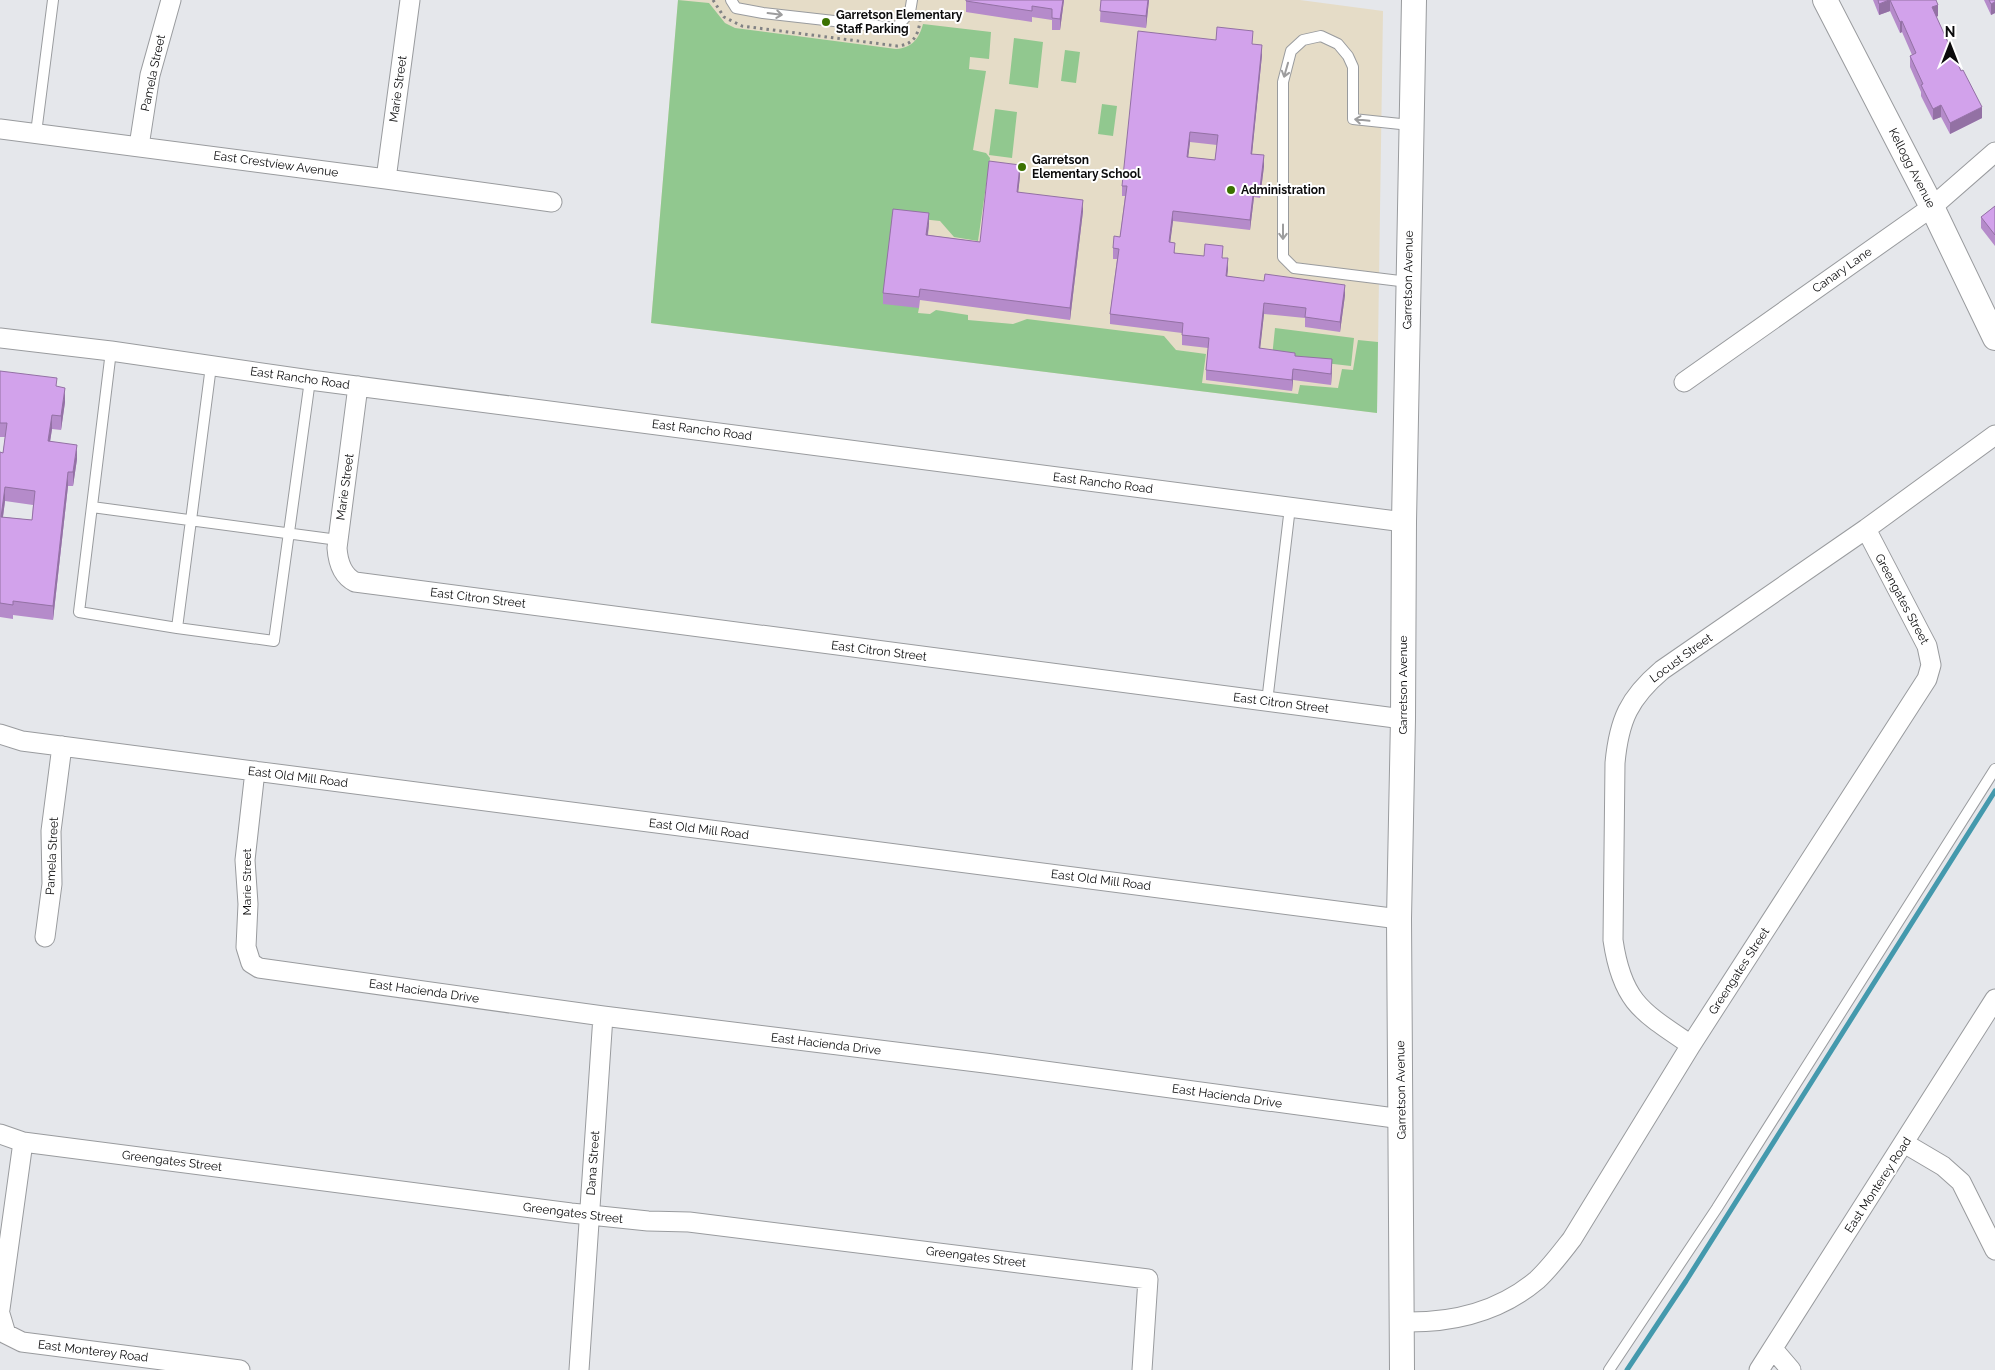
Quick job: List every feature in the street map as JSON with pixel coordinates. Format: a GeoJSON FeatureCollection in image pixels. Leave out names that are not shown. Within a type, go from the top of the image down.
{"type":"FeatureCollection","features":[{"type":"Feature","properties":{"kind":"street","name":"Pamela Street"},"geometry":{"type":"LineString","coordinates":[[139,146],[150,75],[170,0]]}},
{"type":"Feature","properties":{"kind":"street","name":"Marie Street"},"geometry":{"type":"LineString","coordinates":[[386,179],[410,0]]}},
{"type":"Feature","properties":{"kind":"street","name":"Garretson Avenue"},"geometry":{"type":"LineString","coordinates":[[1402,1370],[1402,1119],[1399,919],[1410,125],[1414,0]]}},
{"type":"Feature","properties":{"kind":"street","name":"Kellogg Avenue"},"geometry":{"type":"LineString","coordinates":[[1826,0],[1932,207],[1995,338]]}},
{"type":"Feature","properties":{"kind":"street","name":"East Crestview Avenue"},"geometry":{"type":"LineString","coordinates":[[0,129],[552,202]]}},
{"type":"Feature","properties":{"kind":"street","name":"Canary Lane"},"geometry":{"type":"LineString","coordinates":[[1684,382],[1932,207],[1995,152]]}},
{"type":"Feature","properties":{"kind":"street","name":"East Rancho Road"},"geometry":{"type":"LineString","coordinates":[[0,338],[111,351],[310,380],[1404,522]]}},
{"type":"Feature","properties":{"kind":"street","name":"Marie Street"},"geometry":{"type":"LineString","coordinates":[[355,582],[349,579],[340,564],[338,540],[358,386]]}},
{"type":"Feature","properties":{"kind":"street","name":"Locust Street"},"geometry":{"type":"LineString","coordinates":[[1691,1045],[1646,1014],[1631,997],[1621,979],[1616,961],[1613,940],[1615,763],[1621,726],[1636,695],[1662,670],[1866,529],[1995,435]]}},
{"type":"Feature","properties":{"kind":"street","name":"Greengates Street"},"geometry":{"type":"LineString","coordinates":[[1403,1322],[1427,1322],[1471,1315],[1494,1306],[1537,1280],[1556,1260],[1572,1239],[1691,1045],[1928,679],[1931,665],[1928,646],[1866,529]]}},
{"type":"Feature","properties":{"kind":"street","name":"East Citron Street"},"geometry":{"type":"LineString","coordinates":[[355,582],[1403,720]]}},
{"type":"Feature","properties":{"kind":"street","name":"East Old Mill Road"},"geometry":{"type":"LineString","coordinates":[[0,734],[22,741],[1399,919]]}},
{"type":"Feature","properties":{"kind":"street","name":"Pamela Street"},"geometry":{"type":"LineString","coordinates":[[45,937],[52,884],[51,831],[62,746]]}},
{"type":"Feature","properties":{"kind":"street","name":"Marie Street"},"geometry":{"type":"LineString","coordinates":[[251,963],[246,947],[248,904],[245,860],[254,771]]}},
{"type":"Feature","properties":{"kind":"street","name":"East Hacienda Drive"},"geometry":{"type":"LineString","coordinates":[[251,963],[259,968],[602,1016],[985,1063],[1402,1119]]}},
{"type":"Feature","properties":{"kind":"street","name":"East Monterey Road"},"geometry":{"type":"LineString","coordinates":[[1759,1370],[1995,999]]}},
{"type":"Feature","properties":{"kind":"street","name":"Dana Street"},"geometry":{"type":"LineString","coordinates":[[579,1370],[602,1016]]}},
{"type":"Feature","properties":{"kind":"street","name":"Greengates Street"},"geometry":{"type":"LineString","coordinates":[[0,1134],[23,1142],[590,1215],[648,1221],[689,1222],[1148,1279],[1142,1370]]}},
{"type":"Feature","properties":{"kind":"street"},"geometry":{"type":"LineString","coordinates":[[0,1309],[23,1142]]}},
{"type":"Feature","properties":{"kind":"street"},"geometry":{"type":"LineString","coordinates":[[1904,1144],[1942,1166],[1961,1182],[1995,1250]]}},
{"type":"Feature","properties":{"kind":"street","name":"East Monterey Road"},"geometry":{"type":"LineString","coordinates":[[0,1314],[6,1334],[22,1342],[240,1370]]}},
{"type":"Feature","properties":{"kind":"street"},"geometry":{"type":"LineString","coordinates":[[1772,1349],[1791,1370]]}},
{"type":"Feature","properties":{"kind":"lane"},"geometry":{"type":"LineString","coordinates":[[36,133],[53,0]]}},
{"type":"Feature","properties":{"kind":"lane"},"geometry":{"type":"LineString","coordinates":[[731,0],[736,8],[763,13],[896,28],[910,12],[912,0]]}},
{"type":"Feature","properties":{"kind":"lane"},"geometry":{"type":"LineString","coordinates":[[1408,282],[1294,268],[1283,256],[1283,82],[1291,51],[1303,40],[1322,36],[1338,44],[1353,67],[1353,119],[1410,125]]}},
{"type":"Feature","properties":{"kind":"lane"},"geometry":{"type":"LineString","coordinates":[[111,351],[79,612],[177,628],[274,641],[310,380]]}},
{"type":"Feature","properties":{"kind":"lane"},"geometry":{"type":"LineString","coordinates":[[177,628],[211,366]]}},
{"type":"Feature","properties":{"kind":"lane"},"geometry":{"type":"LineString","coordinates":[[92,507],[338,540]]}},
{"type":"Feature","properties":{"kind":"lane"},"geometry":{"type":"LineString","coordinates":[[1267,702],[1290,507]]}},
{"type":"Feature","properties":{"kind":"lane"},"geometry":{"type":"LineString","coordinates":[[1610,1370],[1706,1224],[1995,769]]}},
{"type":"Feature","properties":{"kind":"shaded area","name":"Garretson Elementary School"},"geometry":{"type":"Polygon","coordinates":[[[678,0],[1300,0],[1383,11],[1377,413],[651,323],[678,0]]]}},
{"type":"Feature","properties":{"kind":"green space"},"geometry":{"type":"Polygon","coordinates":[[[678,0],[709,3],[725,23],[735,28],[896,49],[911,45],[917,38],[923,24],[991,32],[989,59],[970,57],[969,69],[986,71],[973,150],[986,153],[990,158],[978,241],[954,237],[940,221],[893,216],[919,308],[918,313],[930,314],[936,310],[968,315],[968,320],[1013,324],[1027,319],[1164,336],[1176,350],[1206,354],[1202,383],[1298,394],[1300,385],[1338,388],[1342,369],[1353,370],[1358,340],[1378,342],[1377,413],[651,323],[678,0]]]}},
{"type":"Feature","properties":{"kind":"green space"},"geometry":{"type":"Polygon","coordinates":[[[1014,38],[1043,42],[1038,88],[1009,84],[1014,38]]]}},
{"type":"Feature","properties":{"kind":"green space"},"geometry":{"type":"Polygon","coordinates":[[[1065,50],[1080,52],[1076,83],[1061,81],[1065,50]]]}},
{"type":"Feature","properties":{"kind":"green space"},"geometry":{"type":"Polygon","coordinates":[[[1102,104],[1117,106],[1113,136],[1098,134],[1102,104]]]}},
{"type":"Feature","properties":{"kind":"green space"},"geometry":{"type":"Polygon","coordinates":[[[995,109],[1017,112],[1012,158],[989,155],[995,109]]]}},
{"type":"Feature","properties":{"kind":"green space"},"geometry":{"type":"Polygon","coordinates":[[[1275,328],[1354,338],[1351,366],[1272,357],[1275,328]]]}},
{"type":"Feature","properties":{"kind":"building"},"geometry":{"type":"Polygon","coordinates":[[[966,0],[1063,0],[1060,19],[1052,18],[1052,9],[1032,6],[1032,11],[966,0]]]}},
{"type":"Feature","properties":{"kind":"building"},"geometry":{"type":"Polygon","coordinates":[[[1101,0],[1148,0],[1146,16],[1100,11],[1101,0]]]}},
{"type":"Feature","properties":{"kind":"building"},"geometry":{"type":"Polygon","coordinates":[[[1878,0],[1889,0],[1879,4],[1878,0]]]}},
{"type":"Feature","properties":{"kind":"building"},"geometry":{"type":"Polygon","coordinates":[[[1890,0],[1936,0],[1938,5],[1932,7],[1961,71],[1963,70],[1982,107],[1950,123],[1941,105],[1933,109],[1910,56],[1916,53],[1902,21],[1900,22],[1890,0]]]}},
{"type":"Feature","properties":{"kind":"building"},"geometry":{"type":"Polygon","coordinates":[[[1989,0],[1995,0],[1995,2],[1991,4],[1989,0]]]}},
{"type":"Feature","properties":{"kind":"building"},"geometry":{"type":"Polygon","coordinates":[[[1217,27],[1253,31],[1252,44],[1262,45],[1251,154],[1264,155],[1260,188],[1254,187],[1250,220],[1173,211],[1169,242],[1175,243],[1174,253],[1204,256],[1205,244],[1223,246],[1222,258],[1228,258],[1226,276],[1264,281],[1265,274],[1345,285],[1340,322],[1305,317],[1306,308],[1264,303],[1259,348],[1295,353],[1295,356],[1332,359],[1331,374],[1293,369],[1292,380],[1206,370],[1209,338],[1182,335],[1183,323],[1110,314],[1119,249],[1113,248],[1114,236],[1120,237],[1127,186],[1122,186],[1138,31],[1216,40],[1217,27]],[[1190,132],[1187,157],[1215,160],[1218,135],[1190,132]]]}},
{"type":"Feature","properties":{"kind":"building"},"geometry":{"type":"Polygon","coordinates":[[[989,161],[1020,165],[1017,192],[1083,200],[1070,308],[920,289],[919,297],[883,293],[893,209],[929,213],[926,235],[980,242],[989,161]]]}},
{"type":"Feature","properties":{"kind":"building"},"geometry":{"type":"Polygon","coordinates":[[[1995,206],[1995,235],[1981,217],[1995,206]]]}},
{"type":"Feature","properties":{"kind":"building"},"geometry":{"type":"Polygon","coordinates":[[[0,371],[57,378],[56,386],[65,388],[61,416],[52,415],[48,441],[77,445],[73,472],[68,472],[53,606],[13,601],[13,605],[0,603],[0,452],[3,453],[7,423],[0,423],[0,371]],[[5,487],[1,517],[32,520],[35,491],[5,487]]]}},
{"type":"Feature","properties":{"kind":"waterway"},"geometry":{"type":"LineString","coordinates":[[1627,1370],[1686,1281],[1995,791]]}},
{"type":"Feature","properties":{"kind":"place","name":"Garretson Elementary Staff Parking"},"geometry":{"type":"Point","coordinates":[826,22]}},
{"type":"Feature","properties":{"kind":"place","name":"Garretson Elementary School"},"geometry":{"type":"Point","coordinates":[1022,167]}},
{"type":"Feature","properties":{"kind":"place","name":"Administration"},"geometry":{"type":"Point","coordinates":[1231,190]}}]}
